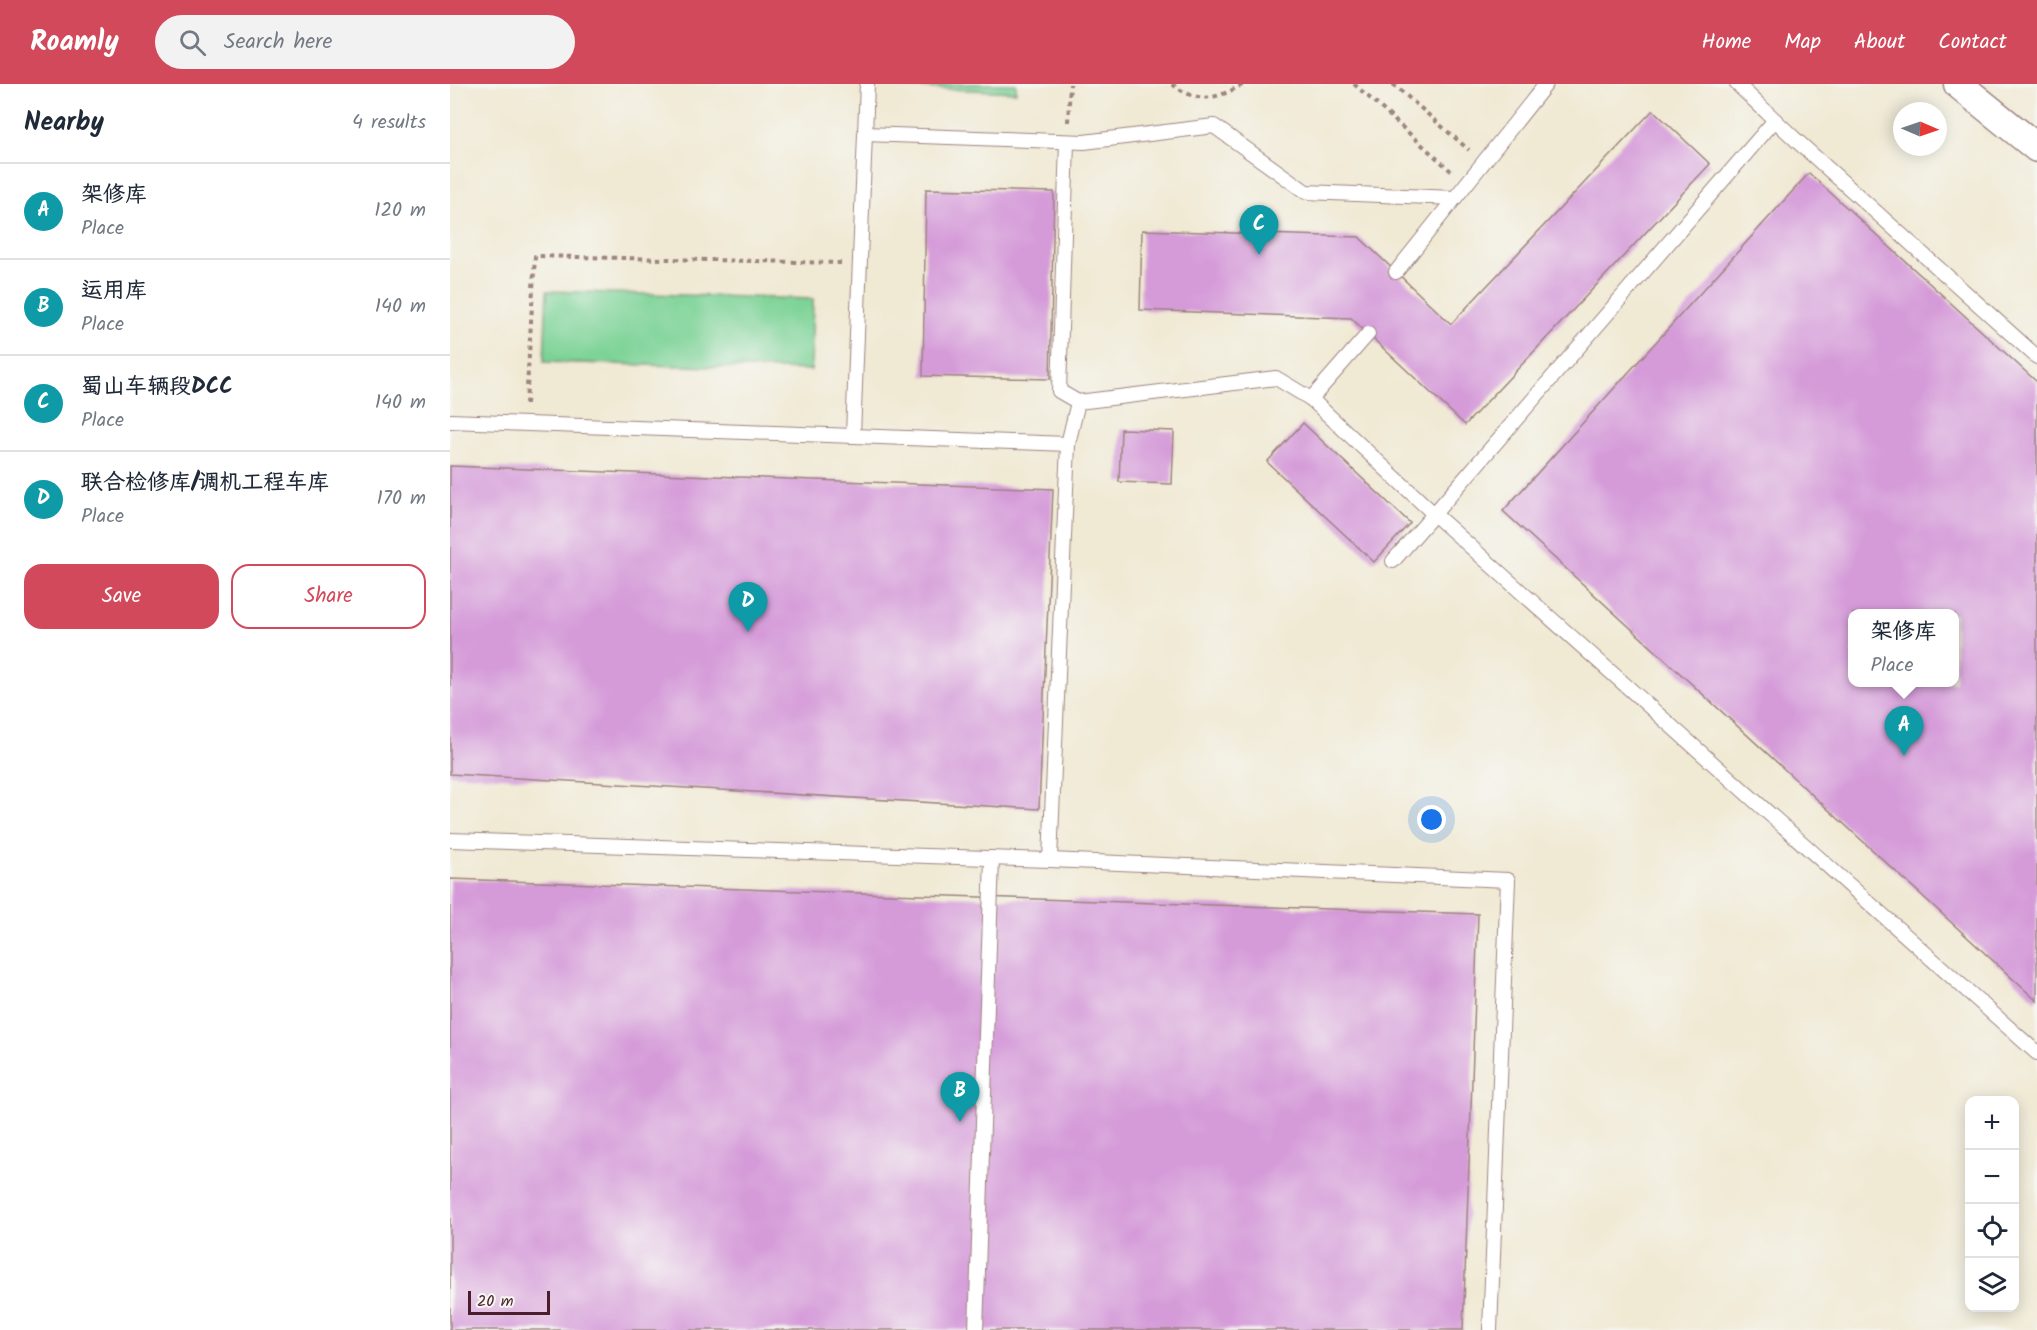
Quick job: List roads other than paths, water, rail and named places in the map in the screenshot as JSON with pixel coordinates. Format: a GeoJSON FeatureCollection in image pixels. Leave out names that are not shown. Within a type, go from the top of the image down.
{"type":"FeatureCollection","features":[{"type":"Feature","properties":{"kind":"street"},"geometry":{"type":"LineString","coordinates":[[1958,84],[2037,148]]}},
{"type":"Feature","properties":{"kind":"lane"},"geometry":{"type":"LineString","coordinates":[[853,435],[867,84]]}},
{"type":"Feature","properties":{"kind":"lane"},"geometry":{"type":"LineString","coordinates":[[1396,272],[1546,84]]}},
{"type":"Feature","properties":{"kind":"lane"},"geometry":{"type":"LineString","coordinates":[[1737,84],[2037,357]]}},
{"type":"Feature","properties":{"kind":"lane"},"geometry":{"type":"LineString","coordinates":[[1393,561],[1775,120]]}},
{"type":"Feature","properties":{"kind":"lane"},"geometry":{"type":"LineString","coordinates":[[865,134],[1084,142],[1214,126],[1306,192],[1455,198]]}},
{"type":"Feature","properties":{"kind":"lane"},"geometry":{"type":"LineString","coordinates":[[1067,141],[1059,391],[1078,402],[1276,378],[1311,399],[1434,514],[2037,1053]]}},
{"type":"Feature","properties":{"kind":"lane"},"geometry":{"type":"LineString","coordinates":[[1311,399],[1368,333]]}},
{"type":"Feature","properties":{"kind":"lane"},"geometry":{"type":"LineString","coordinates":[[1050,860],[1068,444],[1078,402]]}},
{"type":"Feature","properties":{"kind":"lane"},"geometry":{"type":"LineString","coordinates":[[450,421],[1068,444]]}},
{"type":"Feature","properties":{"kind":"lane"},"geometry":{"type":"LineString","coordinates":[[450,840],[1050,860],[1508,880],[1490,1330]]}},
{"type":"Feature","properties":{"kind":"lane"},"geometry":{"type":"LineString","coordinates":[[976,1330],[992,858]]}},
{"type":"Feature","properties":{"kind":"place","name":"蜀山车辆段DCC"},"geometry":{"type":"Point","coordinates":[1259,255]}},
{"type":"Feature","properties":{"kind":"place","name":"联合检修库/调机工程车库"},"geometry":{"type":"Point","coordinates":[748,632]}},
{"type":"Feature","properties":{"kind":"place","name":"架修库"},"geometry":{"type":"Point","coordinates":[1904,756]}},
{"type":"Feature","properties":{"kind":"place","name":"运用库"},"geometry":{"type":"Point","coordinates":[960,1122]}}]}
